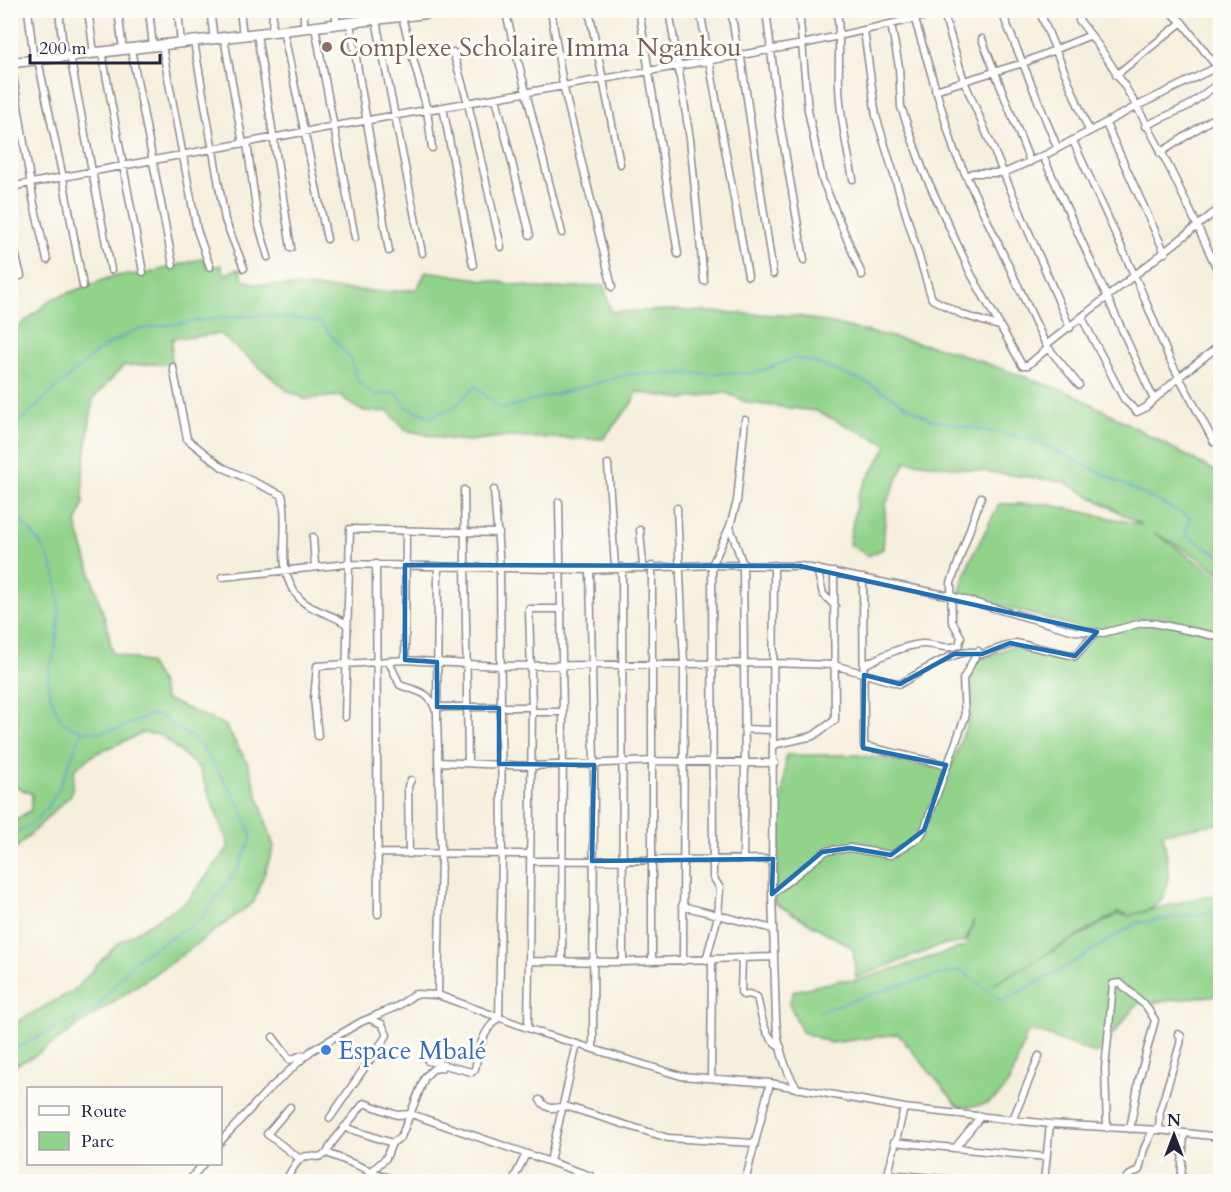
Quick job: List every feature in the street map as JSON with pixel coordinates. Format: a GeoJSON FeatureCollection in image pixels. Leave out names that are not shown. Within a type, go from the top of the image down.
{"type":"FeatureCollection","features":[{"type":"Feature","properties":{"kind":"highway"},"geometry":{"type":"LineString","coordinates":[[11,63],[376,20],[391,14],[402,16],[455,10]]}},
{"type":"Feature","properties":{"kind":"street"},"geometry":{"type":"LineString","coordinates":[[28,10],[36,61],[63,177],[83,286]]}},
{"type":"Feature","properties":{"kind":"street"},"geometry":{"type":"LineString","coordinates":[[59,10],[111,270]]}},
{"type":"Feature","properties":{"kind":"street"},"geometry":{"type":"LineString","coordinates":[[88,10],[123,167],[142,272]]}},
{"type":"Feature","properties":{"kind":"street"},"geometry":{"type":"LineString","coordinates":[[118,10],[154,160],[173,265]]}},
{"type":"Feature","properties":{"kind":"street"},"geometry":{"type":"LineString","coordinates":[[148,10],[183,155],[197,230],[210,267]]}},
{"type":"Feature","properties":{"kind":"street"},"geometry":{"type":"LineString","coordinates":[[178,10],[181,44]]}},
{"type":"Feature","properties":{"kind":"street"},"geometry":{"type":"LineString","coordinates":[[210,10],[214,39]]}},
{"type":"Feature","properties":{"kind":"street"},"geometry":{"type":"LineString","coordinates":[[240,10],[243,36]]}},
{"type":"Feature","properties":{"kind":"street"},"geometry":{"type":"LineString","coordinates":[[272,32],[273,10]]}},
{"type":"Feature","properties":{"kind":"street"},"geometry":{"type":"LineString","coordinates":[[304,10],[304,27]]}},
{"type":"Feature","properties":{"kind":"street"},"geometry":{"type":"LineString","coordinates":[[336,10],[336,24]]}},
{"type":"Feature","properties":{"kind":"street"},"geometry":{"type":"LineString","coordinates":[[505,10],[562,233]]}},
{"type":"Feature","properties":{"kind":"street"},"geometry":{"type":"LineString","coordinates":[[551,10],[563,85],[612,287]]}},
{"type":"Feature","properties":{"kind":"street"},"geometry":{"type":"LineString","coordinates":[[589,10],[620,164]]}},
{"type":"Feature","properties":{"kind":"street"},"geometry":{"type":"LineString","coordinates":[[639,10],[678,254]]}},
{"type":"Feature","properties":{"kind":"street"},"geometry":{"type":"LineString","coordinates":[[669,10],[690,139],[704,281]]}},
{"type":"Feature","properties":{"kind":"street"},"geometry":{"type":"LineString","coordinates":[[700,10],[748,276]]}},
{"type":"Feature","properties":{"kind":"street"},"geometry":{"type":"LineString","coordinates":[[731,10],[736,49],[740,54],[773,274]]}},
{"type":"Feature","properties":{"kind":"street"},"geometry":{"type":"LineString","coordinates":[[766,10],[779,117],[804,260]]}},
{"type":"Feature","properties":{"kind":"street"},"geometry":{"type":"LineString","coordinates":[[799,10],[809,121],[822,179],[862,275]]}},
{"type":"Feature","properties":{"kind":"street"},"geometry":{"type":"LineString","coordinates":[[837,10],[841,36],[839,84],[841,119],[853,179]]}},
{"type":"Feature","properties":{"kind":"street"},"geometry":{"type":"LineString","coordinates":[[912,10],[954,150],[1047,346],[1079,386]]}},
{"type":"Feature","properties":{"kind":"street"},"geometry":{"type":"LineString","coordinates":[[10,187],[365,120],[678,64],[771,50],[952,10]]}},
{"type":"Feature","properties":{"kind":"street"},"geometry":{"type":"LineString","coordinates":[[1001,10],[1058,147]]}},
{"type":"Feature","properties":{"kind":"street"},"geometry":{"type":"LineString","coordinates":[[1040,10],[1089,131]]}},
{"type":"Feature","properties":{"kind":"street"},"geometry":{"type":"LineString","coordinates":[[967,176],[972,173],[1004,173],[1030,162],[1135,107],[1219,69],[1182,22],[1168,10]]}},
{"type":"Feature","properties":{"kind":"street"},"geometry":{"type":"LineString","coordinates":[[943,12],[964,81],[1070,328]]}},
{"type":"Feature","properties":{"kind":"street"},"geometry":{"type":"LineString","coordinates":[[402,16],[427,110],[432,148]]}},
{"type":"Feature","properties":{"kind":"street"},"geometry":{"type":"LineString","coordinates":[[376,20],[422,253]]}},
{"type":"Feature","properties":{"kind":"street"},"geometry":{"type":"LineString","coordinates":[[1079,20],[1091,35],[1135,107],[1198,226],[1221,276]]}},
{"type":"Feature","properties":{"kind":"street"},"geometry":{"type":"LineString","coordinates":[[1116,75],[1182,22]]}},
{"type":"Feature","properties":{"kind":"street"},"geometry":{"type":"LineString","coordinates":[[350,23],[389,251]]}},
{"type":"Feature","properties":{"kind":"street"},"geometry":{"type":"LineString","coordinates":[[891,24],[899,67],[901,107],[923,170],[971,274],[1014,353],[1025,367],[1047,346],[1220,211]]}},
{"type":"Feature","properties":{"kind":"street"},"geometry":{"type":"LineString","coordinates":[[315,27],[356,238]]}},
{"type":"Feature","properties":{"kind":"street"},"geometry":{"type":"LineString","coordinates":[[283,30],[327,239]]}},
{"type":"Feature","properties":{"kind":"street"},"geometry":{"type":"LineString","coordinates":[[864,31],[876,116],[932,299],[963,315],[999,326]]}},
{"type":"Feature","properties":{"kind":"street"},"geometry":{"type":"LineString","coordinates":[[257,34],[291,248]]}},
{"type":"Feature","properties":{"kind":"street"},"geometry":{"type":"LineString","coordinates":[[935,90],[1023,63],[1091,35]]}},
{"type":"Feature","properties":{"kind":"street"},"geometry":{"type":"LineString","coordinates":[[224,38],[258,222],[268,257]]}},
{"type":"Feature","properties":{"kind":"street"},"geometry":{"type":"LineString","coordinates":[[982,39],[1030,162]]}},
{"type":"Feature","properties":{"kind":"street"},"geometry":{"type":"LineString","coordinates":[[194,42],[225,220],[244,268]]}},
{"type":"Feature","properties":{"kind":"street"},"geometry":{"type":"LineString","coordinates":[[453,52],[468,103],[501,248]]}},
{"type":"Feature","properties":{"kind":"street"},"geometry":{"type":"LineString","coordinates":[[11,63],[31,184],[47,260]]}},
{"type":"Feature","properties":{"kind":"street"},"geometry":{"type":"LineString","coordinates":[[1145,126],[1188,106],[1221,82]]}},
{"type":"Feature","properties":{"kind":"street"},"geometry":{"type":"LineString","coordinates":[[496,98],[530,235]]}},
{"type":"Feature","properties":{"kind":"street"},"geometry":{"type":"LineString","coordinates":[[443,107],[473,265]]}},
{"type":"Feature","properties":{"kind":"street"},"geometry":{"type":"LineString","coordinates":[[1160,153],[1221,114]]}},
{"type":"Feature","properties":{"kind":"street"},"geometry":{"type":"LineString","coordinates":[[1106,124],[1165,253]]}},
{"type":"Feature","properties":{"kind":"street"},"geometry":{"type":"LineString","coordinates":[[1073,141],[1135,276],[1169,358],[1214,442]]}},
{"type":"Feature","properties":{"kind":"street"},"geometry":{"type":"LineString","coordinates":[[1043,156],[1154,400]]}},
{"type":"Feature","properties":{"kind":"street"},"geometry":{"type":"LineString","coordinates":[[10,234],[21,276]]}},
{"type":"Feature","properties":{"kind":"street"},"geometry":{"type":"LineString","coordinates":[[1082,318],[1128,406],[1137,412],[1154,400],[1179,376],[1221,345]]}},
{"type":"Feature","properties":{"kind":"street"},"geometry":{"type":"LineString","coordinates":[[173,367],[187,440],[222,467],[282,495],[284,569],[302,601],[346,624]]}},
{"type":"Feature","properties":{"kind":"street"},"geometry":{"type":"LineString","coordinates":[[711,1078],[709,960],[718,916],[720,888],[713,880],[712,565],[730,526],[737,501],[745,420]]}},
{"type":"Feature","properties":{"kind":"street"},"geometry":{"type":"LineString","coordinates":[[609,464],[619,567],[623,663],[623,962]]}},
{"type":"Feature","properties":{"kind":"street"},"geometry":{"type":"LineString","coordinates":[[464,490],[468,763]]}},
{"type":"Feature","properties":{"kind":"street"},"geometry":{"type":"LineString","coordinates":[[428,1061],[470,1073],[476,1069],[479,1046],[489,1026],[499,1017],[502,854],[499,764],[500,568],[494,490]]}},
{"type":"Feature","properties":{"kind":"street"},"geometry":{"type":"LineString","coordinates":[[864,665],[912,645],[926,643],[958,646],[961,637],[952,621],[951,596],[955,572],[981,496]]}},
{"type":"Feature","properties":{"kind":"street"},"geometry":{"type":"LineString","coordinates":[[559,502],[563,712],[562,960]]}},
{"type":"Feature","properties":{"kind":"street"},"geometry":{"type":"LineString","coordinates":[[677,508],[684,663],[683,961]]}},
{"type":"Feature","properties":{"kind":"street"},"geometry":{"type":"LineString","coordinates":[[730,526],[743,565],[742,663],[745,762],[743,859]]}},
{"type":"Feature","properties":{"kind":"street"},"geometry":{"type":"LineString","coordinates":[[345,717],[347,564],[350,529],[499,533]]}},
{"type":"Feature","properties":{"kind":"street"},"geometry":{"type":"LineString","coordinates":[[640,530],[643,566]]}},
{"type":"Feature","properties":{"kind":"street"},"geometry":{"type":"LineString","coordinates":[[405,660],[406,531]]}},
{"type":"Feature","properties":{"kind":"street"},"geometry":{"type":"LineString","coordinates":[[313,537],[315,566]]}},
{"type":"Feature","properties":{"kind":"street"},"geometry":{"type":"LineString","coordinates":[[222,577],[347,564],[500,568],[561,567],[590,570],[643,566],[774,565],[817,569],[951,596],[1075,631],[1097,632],[1153,623],[1221,637]]}},
{"type":"Feature","properties":{"kind":"street"},"geometry":{"type":"LineString","coordinates":[[376,564],[378,914]]}},
{"type":"Feature","properties":{"kind":"street"},"geometry":{"type":"LineString","coordinates":[[774,565],[773,745],[775,763],[772,894],[777,1032],[789,1075],[799,1089]]}},
{"type":"Feature","properties":{"kind":"street"},"geometry":{"type":"LineString","coordinates":[[438,566],[437,717],[441,854],[438,995]]}},
{"type":"Feature","properties":{"kind":"street"},"geometry":{"type":"LineString","coordinates":[[651,567],[654,761],[652,961]]}},
{"type":"Feature","properties":{"kind":"street"},"geometry":{"type":"LineString","coordinates":[[817,569],[823,594],[835,606]]}},
{"type":"Feature","properties":{"kind":"street"},"geometry":{"type":"LineString","coordinates":[[590,570],[594,765],[593,1049]]}},
{"type":"Feature","properties":{"kind":"street"},"geometry":{"type":"LineString","coordinates":[[773,745],[813,736],[833,722],[834,572]]}},
{"type":"Feature","properties":{"kind":"street"},"geometry":{"type":"LineString","coordinates":[[863,578],[864,746],[946,765]]}},
{"type":"Feature","properties":{"kind":"street"},"geometry":{"type":"LineString","coordinates":[[528,1028],[532,709],[529,609],[562,609]]}},
{"type":"Feature","properties":{"kind":"street"},"geometry":{"type":"LineString","coordinates":[[318,736],[314,711],[317,666],[405,660],[500,666],[773,663],[834,665],[900,684],[954,654],[978,651],[981,654],[1016,643],[1075,656],[1097,632]]}},
{"type":"Feature","properties":{"kind":"street"},"geometry":{"type":"LineString","coordinates":[[772,894],[822,852],[850,848],[891,855],[918,838],[933,809],[946,765],[966,714],[963,679],[978,651]]}},
{"type":"Feature","properties":{"kind":"street"},"geometry":{"type":"LineString","coordinates":[[388,662],[400,685],[418,690],[428,696],[434,704],[437,717]]}},
{"type":"Feature","properties":{"kind":"street"},"geometry":{"type":"LineString","coordinates":[[437,707],[563,712]]}},
{"type":"Feature","properties":{"kind":"street"},"geometry":{"type":"LineString","coordinates":[[744,729],[773,730]]}},
{"type":"Feature","properties":{"kind":"street"},"geometry":{"type":"LineString","coordinates":[[438,762],[531,766],[654,761],[775,763]]}},
{"type":"Feature","properties":{"kind":"street"},"geometry":{"type":"LineString","coordinates":[[409,854],[408,791],[411,780]]}},
{"type":"Feature","properties":{"kind":"street"},"geometry":{"type":"LineString","coordinates":[[377,853],[502,854],[562,861],[654,862],[773,859]]}},
{"type":"Feature","properties":{"kind":"street"},"geometry":{"type":"LineString","coordinates":[[682,906],[773,928]]}},
{"type":"Feature","properties":{"kind":"street"},"geometry":{"type":"LineString","coordinates":[[529,961],[623,962],[774,957]]}},
{"type":"Feature","properties":{"kind":"street"},"geometry":{"type":"LineString","coordinates":[[742,958],[741,992],[743,995],[757,997],[762,1024],[774,1042],[781,1047]]}},
{"type":"Feature","properties":{"kind":"street"},"geometry":{"type":"LineString","coordinates":[[1107,1128],[1105,1069],[1113,984],[1120,983],[1146,1006],[1155,1020],[1142,1065],[1130,1129]]}},
{"type":"Feature","properties":{"kind":"street"},"geometry":{"type":"LineString","coordinates":[[273,1037],[291,1060],[311,1052],[369,1019],[398,1006],[415,994],[438,995],[528,1028],[672,1074],[770,1083],[904,1108],[1050,1125],[1156,1130],[1221,1137]]}},
{"type":"Feature","properties":{"kind":"street"},"geometry":{"type":"LineString","coordinates":[[330,1118],[387,1035],[382,1024],[369,1019]]}},
{"type":"Feature","properties":{"kind":"street"},"geometry":{"type":"LineString","coordinates":[[1127,1177],[1139,1170],[1144,1147],[1156,1130],[1180,1044],[1181,1036],[1178,1034]]}},
{"type":"Feature","properties":{"kind":"street"},"geometry":{"type":"LineString","coordinates":[[550,1161],[576,1044]]}},
{"type":"Feature","properties":{"kind":"street"},"geometry":{"type":"LineString","coordinates":[[222,1140],[265,1093],[311,1052]]}},
{"type":"Feature","properties":{"kind":"street"},"geometry":{"type":"LineString","coordinates":[[1013,1119],[1038,1056]]}},
{"type":"Feature","properties":{"kind":"street"},"geometry":{"type":"LineString","coordinates":[[360,1182],[386,1158],[392,1143],[401,1137],[428,1074],[433,1069],[447,1068]]}},
{"type":"Feature","properties":{"kind":"street"},"geometry":{"type":"LineString","coordinates":[[745,1182],[770,1083]]}},
{"type":"Feature","properties":{"kind":"street"},"geometry":{"type":"LineString","coordinates":[[540,1100],[546,1107],[553,1109],[564,1106],[668,1138],[754,1143]]}},
{"type":"Feature","properties":{"kind":"street"},"geometry":{"type":"LineString","coordinates":[[285,1182],[300,1159],[307,1156],[318,1158],[327,1154],[344,1127],[364,1103],[397,1115],[411,1114],[550,1161],[591,1176],[589,1182]]}},
{"type":"Feature","properties":{"kind":"street"},"geometry":{"type":"LineString","coordinates":[[290,1107],[267,1134],[300,1159]]}},
{"type":"Feature","properties":{"kind":"street"},"geometry":{"type":"LineString","coordinates":[[904,1108],[888,1170],[890,1175],[978,1182]]}},
{"type":"Feature","properties":{"kind":"street"},"geometry":{"type":"LineString","coordinates":[[955,1148],[981,1116]]}},
{"type":"Feature","properties":{"kind":"street"},"geometry":{"type":"LineString","coordinates":[[1044,1182],[1050,1125]]}},
{"type":"Feature","properties":{"kind":"street"},"geometry":{"type":"LineString","coordinates":[[344,1127],[392,1143]]}},
{"type":"Feature","properties":{"kind":"street"},"geometry":{"type":"LineString","coordinates":[[1183,1181],[1184,1134]]}},
{"type":"Feature","properties":{"kind":"street"},"geometry":{"type":"LineString","coordinates":[[894,1142],[1046,1157]]}},
{"type":"Feature","properties":{"kind":"street"},"geometry":{"type":"LineString","coordinates":[[327,1154],[397,1181]]}},
{"type":"Feature","properties":{"kind":"street"},"geometry":{"type":"LineString","coordinates":[[513,1182],[526,1154]]}},
{"type":"Feature","properties":{"kind":"street"},"geometry":{"type":"LineString","coordinates":[[188,1182],[202,1165]]}},
{"type":"Feature","properties":{"kind":"highlighted area"},"geometry":{"type":"Polygon","coordinates":[[[405,565],[800,566],[1097,632],[1075,656],[1010,643],[982,654],[954,654],[900,684],[864,675],[863,748],[946,765],[924,830],[891,855],[850,848],[822,852],[772,894],[773,859],[592,861],[594,765],[499,764],[499,708],[437,707],[437,662],[405,660],[405,565]]]}},
{"type":"Feature","properties":{"kind":"green space"},"geometry":{"type":"Polygon","coordinates":[[[204,258],[207,268],[221,265],[224,274],[239,269],[243,279],[254,284],[386,292],[417,289],[426,271],[546,289],[604,285],[611,312],[673,310],[798,316],[949,350],[1073,394],[1220,474],[1220,573],[1191,553],[1154,533],[1220,577],[1220,823],[1163,833],[1168,870],[1166,890],[1157,905],[1135,914],[1202,897],[1220,896],[1220,995],[1137,1004],[1097,1054],[1041,1033],[1028,1032],[1014,1072],[1003,1090],[984,1104],[959,1107],[898,1034],[831,1043],[802,1032],[789,1003],[794,991],[841,980],[856,981],[966,946],[974,920],[965,942],[939,946],[856,978],[853,948],[774,903],[786,755],[858,755],[950,769],[970,716],[965,682],[975,661],[1013,646],[1070,662],[1083,629],[959,594],[970,561],[999,504],[1046,504],[1142,525],[1065,482],[906,461],[886,504],[883,549],[868,556],[849,544],[858,495],[888,445],[816,411],[749,403],[724,392],[684,399],[636,392],[632,403],[603,439],[500,437],[468,441],[442,438],[405,430],[388,411],[362,410],[342,396],[305,399],[288,391],[220,334],[172,339],[171,363],[123,366],[93,399],[83,472],[83,505],[76,524],[108,630],[112,653],[149,663],[160,681],[165,699],[225,725],[248,764],[274,847],[254,902],[182,955],[34,1056],[11,1067],[11,1022],[15,1023],[73,991],[117,944],[187,901],[229,847],[199,768],[161,735],[143,733],[95,754],[75,769],[71,795],[11,853],[11,823],[31,810],[32,794],[10,784],[11,333],[52,299],[114,276],[149,273],[204,258]],[[1119,912],[993,985],[1118,914],[1131,916],[1119,912]]]}},
{"type":"Feature","properties":{"kind":"waterway"},"geometry":{"type":"LineString","coordinates":[[10,425],[21,420],[99,350],[135,330],[217,318],[267,315],[320,322],[351,359],[358,382],[375,395],[396,393],[407,407],[431,417],[456,406],[475,386],[501,409],[630,374],[755,373],[795,358],[816,363],[868,383],[931,420],[1041,443],[1191,518],[1185,535],[1220,555]]}},
{"type":"Feature","properties":{"kind":"waterway"},"geometry":{"type":"LineString","coordinates":[[10,512],[38,540],[54,570],[59,604],[55,648],[48,686],[63,723],[82,731],[100,732],[121,728],[150,715],[159,715],[199,743],[239,803],[252,837],[237,870],[200,920],[136,959],[95,1009],[10,1051]]}},
{"type":"Feature","properties":{"kind":"waterway"},"geometry":{"type":"LineString","coordinates":[[10,836],[38,818],[53,799],[82,732]]}},
{"type":"Feature","properties":{"kind":"waterway"},"geometry":{"type":"LineString","coordinates":[[820,1011],[900,985],[961,970],[1002,1001],[1066,967],[1136,923],[1220,911]]}},
{"type":"Feature","properties":{"kind":"place","name":"Complexe Scholaire Imma Ngankou"},"geometry":{"type":"Point","coordinates":[327,47]}},
{"type":"Feature","properties":{"kind":"place","name":"Espace Mbalé"},"geometry":{"type":"Point","coordinates":[326,1050]}}]}
